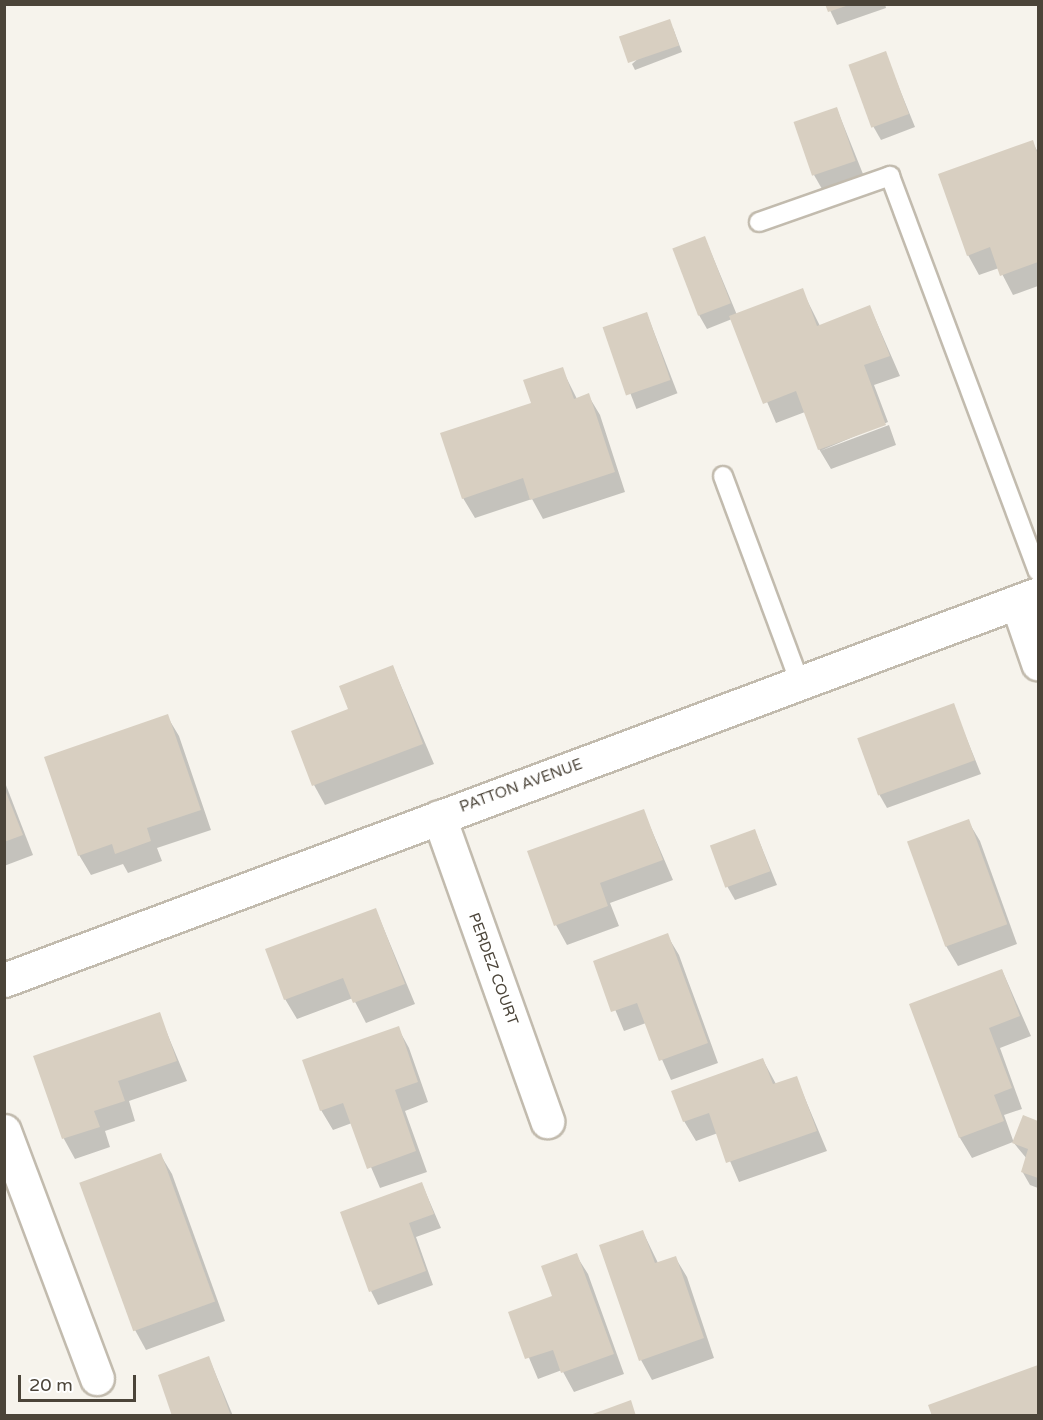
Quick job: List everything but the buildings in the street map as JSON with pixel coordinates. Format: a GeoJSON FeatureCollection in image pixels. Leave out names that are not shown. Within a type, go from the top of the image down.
{"type":"FeatureCollection","features":[{"type":"Feature","properties":{"kind":"street","name":"PATTON AVENUE"},"geometry":{"type":"LineString","coordinates":[[4,980],[1028,598]]}},
{"type":"Feature","properties":{"kind":"street"},"geometry":{"type":"LineString","coordinates":[[1028,598],[1038,663]]}},
{"type":"Feature","properties":{"kind":"street","name":"PERDEZ COURT"},"geometry":{"type":"LineString","coordinates":[[439,817],[547,1121]]}},
{"type":"Feature","properties":{"kind":"street"},"geometry":{"type":"LineString","coordinates":[[4,1131],[97,1378]]}},
{"type":"Feature","properties":{"kind":"lane"},"geometry":{"type":"LineString","coordinates":[[759,222],[890,176],[1038,571]]}},
{"type":"Feature","properties":{"kind":"lane"},"geometry":{"type":"LineString","coordinates":[[723,476],[800,683]]}}]}
